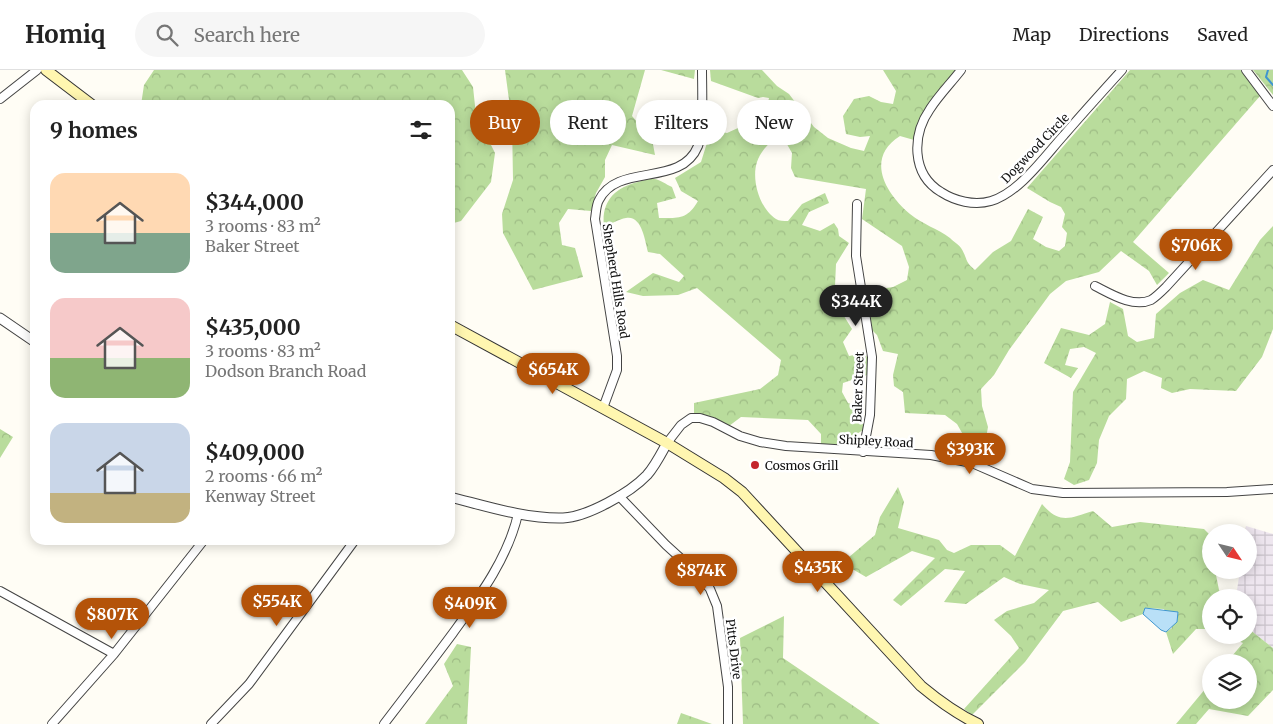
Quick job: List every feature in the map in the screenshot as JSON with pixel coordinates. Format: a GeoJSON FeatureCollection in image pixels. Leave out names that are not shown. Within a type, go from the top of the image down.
{"type":"FeatureCollection","features":[{"type":"Feature","properties":{"kind":"main road"},"geometry":{"type":"LineString","coordinates":[[46,70],[85,100]]}},
{"type":"Feature","properties":{"kind":"main road"},"geometry":{"type":"LineString","coordinates":[[455,328],[667,443],[724,478],[742,492],[921,686],[941,703],[978,724]]}},
{"type":"Feature","properties":{"kind":"street"},"geometry":{"type":"LineString","coordinates":[[0,99],[37,70]]}},
{"type":"Feature","properties":{"kind":"street","name":"Shepherd Hills Road"},"geometry":{"type":"LineString","coordinates":[[604,408],[617,370],[617,356],[595,218],[598,200],[609,187],[626,180],[679,168],[690,159],[699,146],[702,70]]}},
{"type":"Feature","properties":{"kind":"street","name":"Dogwood Circle"},"geometry":{"type":"LineString","coordinates":[[961,70],[929,110],[918,136],[917,158],[922,175],[936,189],[952,199],[971,203],[992,201],[1012,191],[1122,70]]}},
{"type":"Feature","properties":{"kind":"street"},"geometry":{"type":"LineString","coordinates":[[1246,70],[1273,106]]}},
{"type":"Feature","properties":{"kind":"street"},"geometry":{"type":"LineString","coordinates":[[1095,286],[1123,300],[1142,302],[1152,300],[1273,170]]}},
{"type":"Feature","properties":{"kind":"street","name":"Baker Street"},"geometry":{"type":"LineString","coordinates":[[857,204],[856,256],[872,357],[870,415],[863,452]]}},
{"type":"Feature","properties":{"kind":"street"},"geometry":{"type":"LineString","coordinates":[[0,318],[30,339]]}},
{"type":"Feature","properties":{"kind":"street","name":"Shipley Road"},"geometry":{"type":"LineString","coordinates":[[667,443],[681,425],[691,418],[700,418],[713,422],[740,436],[760,442],[786,446],[952,458],[972,463],[1032,489],[1046,492],[1213,492],[1273,489]]}},
{"type":"Feature","properties":{"kind":"street"},"geometry":{"type":"LineString","coordinates":[[455,498],[518,514],[565,518],[579,515],[600,507],[619,496],[647,475],[667,443]]}},
{"type":"Feature","properties":{"kind":"street","name":"Pitts Drive"},"geometry":{"type":"LineString","coordinates":[[619,496],[666,545],[699,575],[710,589],[717,606],[728,687],[728,724]]}},
{"type":"Feature","properties":{"kind":"street"},"geometry":{"type":"LineString","coordinates":[[384,724],[477,599],[508,545],[518,514]]}},
{"type":"Feature","properties":{"kind":"street"},"geometry":{"type":"LineString","coordinates":[[52,724],[114,654],[200,545]]}},
{"type":"Feature","properties":{"kind":"street"},"geometry":{"type":"LineString","coordinates":[[211,724],[249,684],[351,545]]}},
{"type":"Feature","properties":{"kind":"street"},"geometry":{"type":"LineString","coordinates":[[0,591],[114,654]]}},
{"type":"Feature","properties":{"kind":"shaded area"},"geometry":{"type":"Polygon","coordinates":[[[1258,530],[1273,534],[1273,648],[1257,635],[1257,589],[1237,589],[1239,579],[1258,579],[1258,530]]]}},
{"type":"Feature","properties":{"kind":"green space"},"geometry":{"type":"Polygon","coordinates":[[[154,70],[462,70],[473,87],[474,100],[470,100],[470,145],[491,145],[495,153],[491,182],[461,221],[455,223],[455,100],[142,100],[144,85],[154,70]]]}},
{"type":"Feature","properties":{"kind":"green space"},"geometry":{"type":"Polygon","coordinates":[[[505,70],[645,70],[632,116],[636,121],[636,145],[653,145],[655,155],[612,145],[605,160],[605,177],[596,193],[591,211],[568,209],[559,223],[562,245],[575,248],[583,277],[533,290],[503,233],[502,214],[513,180],[512,145],[540,145],[540,100],[509,100],[505,70]]]}},
{"type":"Feature","properties":{"kind":"green space"},"geometry":{"type":"Polygon","coordinates":[[[661,70],[695,70],[694,79],[661,70]]]}},
{"type":"Feature","properties":{"kind":"green space"},"geometry":{"type":"Polygon","coordinates":[[[710,70],[762,70],[794,100],[758,98],[711,81],[710,70]]]}},
{"type":"Feature","properties":{"kind":"green space"},"geometry":{"type":"Polygon","coordinates":[[[883,70],[957,70],[914,140],[900,136],[889,145],[883,155],[881,165],[882,175],[887,186],[901,206],[915,218],[957,244],[969,264],[975,270],[993,252],[1011,241],[1028,209],[1043,217],[1033,239],[1046,247],[1059,251],[1065,246],[1067,233],[1062,227],[1065,214],[1061,207],[1027,188],[1130,70],[1241,70],[1260,96],[1133,242],[1169,273],[1157,285],[1149,271],[1121,251],[1099,272],[1066,281],[1050,294],[1009,350],[994,375],[981,389],[982,406],[988,427],[982,460],[967,456],[966,440],[957,424],[945,415],[905,413],[903,392],[894,386],[893,375],[898,354],[883,351],[877,335],[872,330],[867,291],[893,287],[907,280],[909,267],[902,246],[862,219],[866,189],[795,177],[791,168],[792,153],[787,145],[811,145],[811,123],[828,138],[851,148],[864,151],[870,136],[860,137],[846,134],[843,116],[854,99],[869,96],[881,102],[893,104],[896,91],[883,70]]]}},
{"type":"Feature","properties":{"kind":"green space"},"geometry":{"type":"Polygon","coordinates":[[[1253,70],[1273,70],[1273,95],[1253,70]]]}},
{"type":"Feature","properties":{"kind":"green space"},"geometry":{"type":"Polygon","coordinates":[[[737,128],[737,145],[768,145],[758,159],[755,177],[758,194],[770,214],[777,220],[788,221],[802,204],[825,193],[829,203],[809,212],[802,225],[820,231],[834,223],[838,229],[839,236],[849,243],[836,264],[835,286],[839,308],[852,329],[843,342],[849,356],[865,353],[868,360],[867,375],[843,383],[842,392],[848,403],[858,406],[863,421],[863,430],[838,446],[821,445],[821,434],[808,420],[741,417],[729,426],[694,413],[694,403],[760,389],[778,375],[781,360],[697,288],[678,295],[643,296],[626,292],[653,273],[679,282],[684,276],[660,254],[648,252],[642,230],[636,220],[626,218],[604,227],[607,203],[622,188],[652,179],[672,187],[676,198],[657,203],[659,218],[677,218],[686,215],[698,201],[681,191],[675,178],[701,162],[706,145],[727,145],[727,133],[737,128]]]}},
{"type":"Feature","properties":{"kind":"green space"},"geometry":{"type":"Polygon","coordinates":[[[1273,226],[1273,329],[1262,357],[1236,391],[1190,389],[1172,393],[1161,388],[1162,378],[1144,371],[1127,379],[1126,399],[1109,416],[1099,440],[1097,463],[1089,480],[1074,485],[1064,479],[1070,462],[1073,392],[1096,353],[1084,347],[1070,349],[1065,365],[1078,368],[1071,378],[1044,363],[1061,328],[1089,335],[1105,324],[1110,302],[1123,309],[1128,336],[1137,342],[1154,338],[1156,314],[1180,293],[1203,280],[1229,290],[1260,240],[1273,226]]]}},
{"type":"Feature","properties":{"kind":"green space"},"geometry":{"type":"Polygon","coordinates":[[[0,429],[13,437],[0,458],[0,429]]]}},
{"type":"Feature","properties":{"kind":"green space"},"geometry":{"type":"Polygon","coordinates":[[[898,487],[904,502],[898,528],[939,540],[947,550],[954,553],[971,545],[1000,545],[1015,556],[1042,504],[1054,515],[1066,518],[1093,511],[1112,527],[1140,522],[1202,529],[1202,579],[1217,579],[1219,589],[1202,589],[1202,629],[1196,629],[1173,654],[1166,632],[1172,628],[1164,609],[1145,608],[1143,614],[1121,622],[1098,602],[1063,611],[1025,662],[972,715],[964,709],[1019,648],[1011,636],[994,620],[1007,611],[1034,603],[1049,590],[1020,584],[1004,577],[966,604],[944,602],[965,571],[945,569],[901,606],[893,600],[935,558],[912,551],[866,577],[842,563],[875,535],[880,517],[898,487]]]}},
{"type":"Feature","properties":{"kind":"green space"},"geometry":{"type":"Polygon","coordinates":[[[784,616],[783,658],[880,724],[743,724],[740,638],[784,616]]]}},
{"type":"Feature","properties":{"kind":"green space"},"geometry":{"type":"Polygon","coordinates":[[[1257,635],[1273,648],[1273,690],[1257,707],[1257,654],[1234,654],[1242,644],[1257,644],[1257,635]]]}},
{"type":"Feature","properties":{"kind":"green space"},"geometry":{"type":"Polygon","coordinates":[[[457,644],[471,647],[467,724],[425,724],[453,686],[444,664],[457,644]]]}},
{"type":"Feature","properties":{"kind":"green space"},"geometry":{"type":"Polygon","coordinates":[[[1202,693],[1202,709],[1209,709],[1196,724],[1176,724],[1202,693]]]}},
{"type":"Feature","properties":{"kind":"green space"},"geometry":{"type":"Polygon","coordinates":[[[1209,709],[1255,709],[1248,716],[1209,709]]]}},
{"type":"Feature","properties":{"kind":"green space"},"geometry":{"type":"Polygon","coordinates":[[[681,713],[712,724],[677,724],[681,713]]]}},
{"type":"Feature","properties":{"kind":"water"},"geometry":{"type":"Polygon","coordinates":[[[1145,608],[1178,612],[1177,622],[1166,632],[1161,630],[1143,614],[1145,608]]]}},
{"type":"Feature","properties":{"kind":"waterway"},"geometry":{"type":"LineString","coordinates":[[1268,70],[1266,77],[1273,85]]}},
{"type":"Feature","properties":{"kind":"place","name":"Cosmos Grill"},"geometry":{"type":"Point","coordinates":[755,465]}}]}
